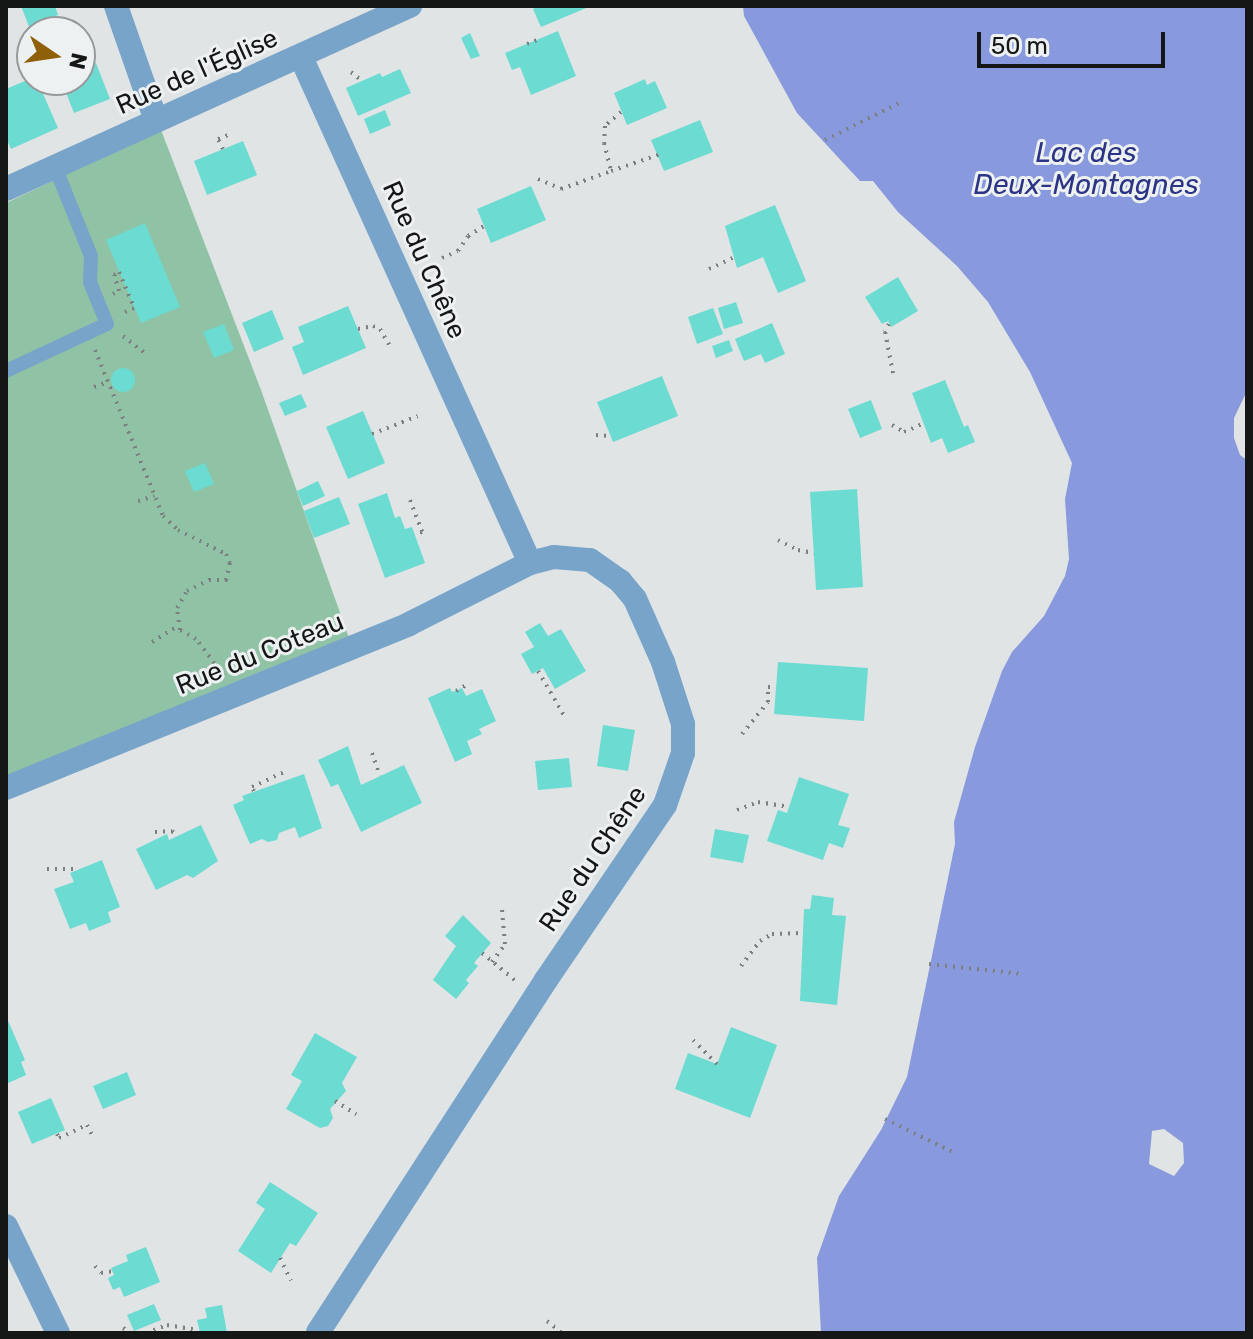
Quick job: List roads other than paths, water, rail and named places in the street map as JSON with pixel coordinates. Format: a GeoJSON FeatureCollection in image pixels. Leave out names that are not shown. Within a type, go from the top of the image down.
{"type":"FeatureCollection","features":[{"type":"Feature","properties":{"kind":"street"},"geometry":{"type":"LineString","coordinates":[[116,6],[156,120]]}},
{"type":"Feature","properties":{"kind":"street","name":"Rue de l'Église"},"geometry":{"type":"LineString","coordinates":[[6,189],[410,6]]}},
{"type":"Feature","properties":{"kind":"street","name":"Rue du Chêne"},"geometry":{"type":"LineString","coordinates":[[301,57],[530,563],[554,557],[590,560],[620,581],[635,599],[649,625],[677,700],[684,742],[680,768],[665,805],[535,997],[318,1333]]}},
{"type":"Feature","properties":{"kind":"street","name":"Rue du Coteau"},"geometry":{"type":"LineString","coordinates":[[6,788],[419,620],[530,563]]}},
{"type":"Feature","properties":{"kind":"street"},"geometry":{"type":"LineString","coordinates":[[6,1226],[58,1333]]}},
{"type":"Feature","properties":{"kind":"lane"},"geometry":{"type":"LineString","coordinates":[[6,371],[107,324],[90,282],[91,256],[55,167]]}},
{"type":"Feature","properties":{"kind":"water","name":"Lac des Deux-Montagnes"},"geometry":{"type":"Polygon","coordinates":[[[743,6],[1247,6],[1247,391],[1234,418],[1234,438],[1240,455],[1247,460],[1247,1333],[821,1333],[817,1258],[839,1196],[881,1130],[907,1077],[955,844],[954,822],[975,747],[1002,671],[1012,652],[1044,616],[1065,576],[1069,559],[1065,499],[1072,463],[1030,372],[988,302],[957,266],[898,212],[873,181],[860,181],[797,113],[744,16],[743,6]],[[1164,1129],[1152,1131],[1149,1164],[1174,1176],[1184,1163],[1183,1143],[1164,1129]]]}}]}
